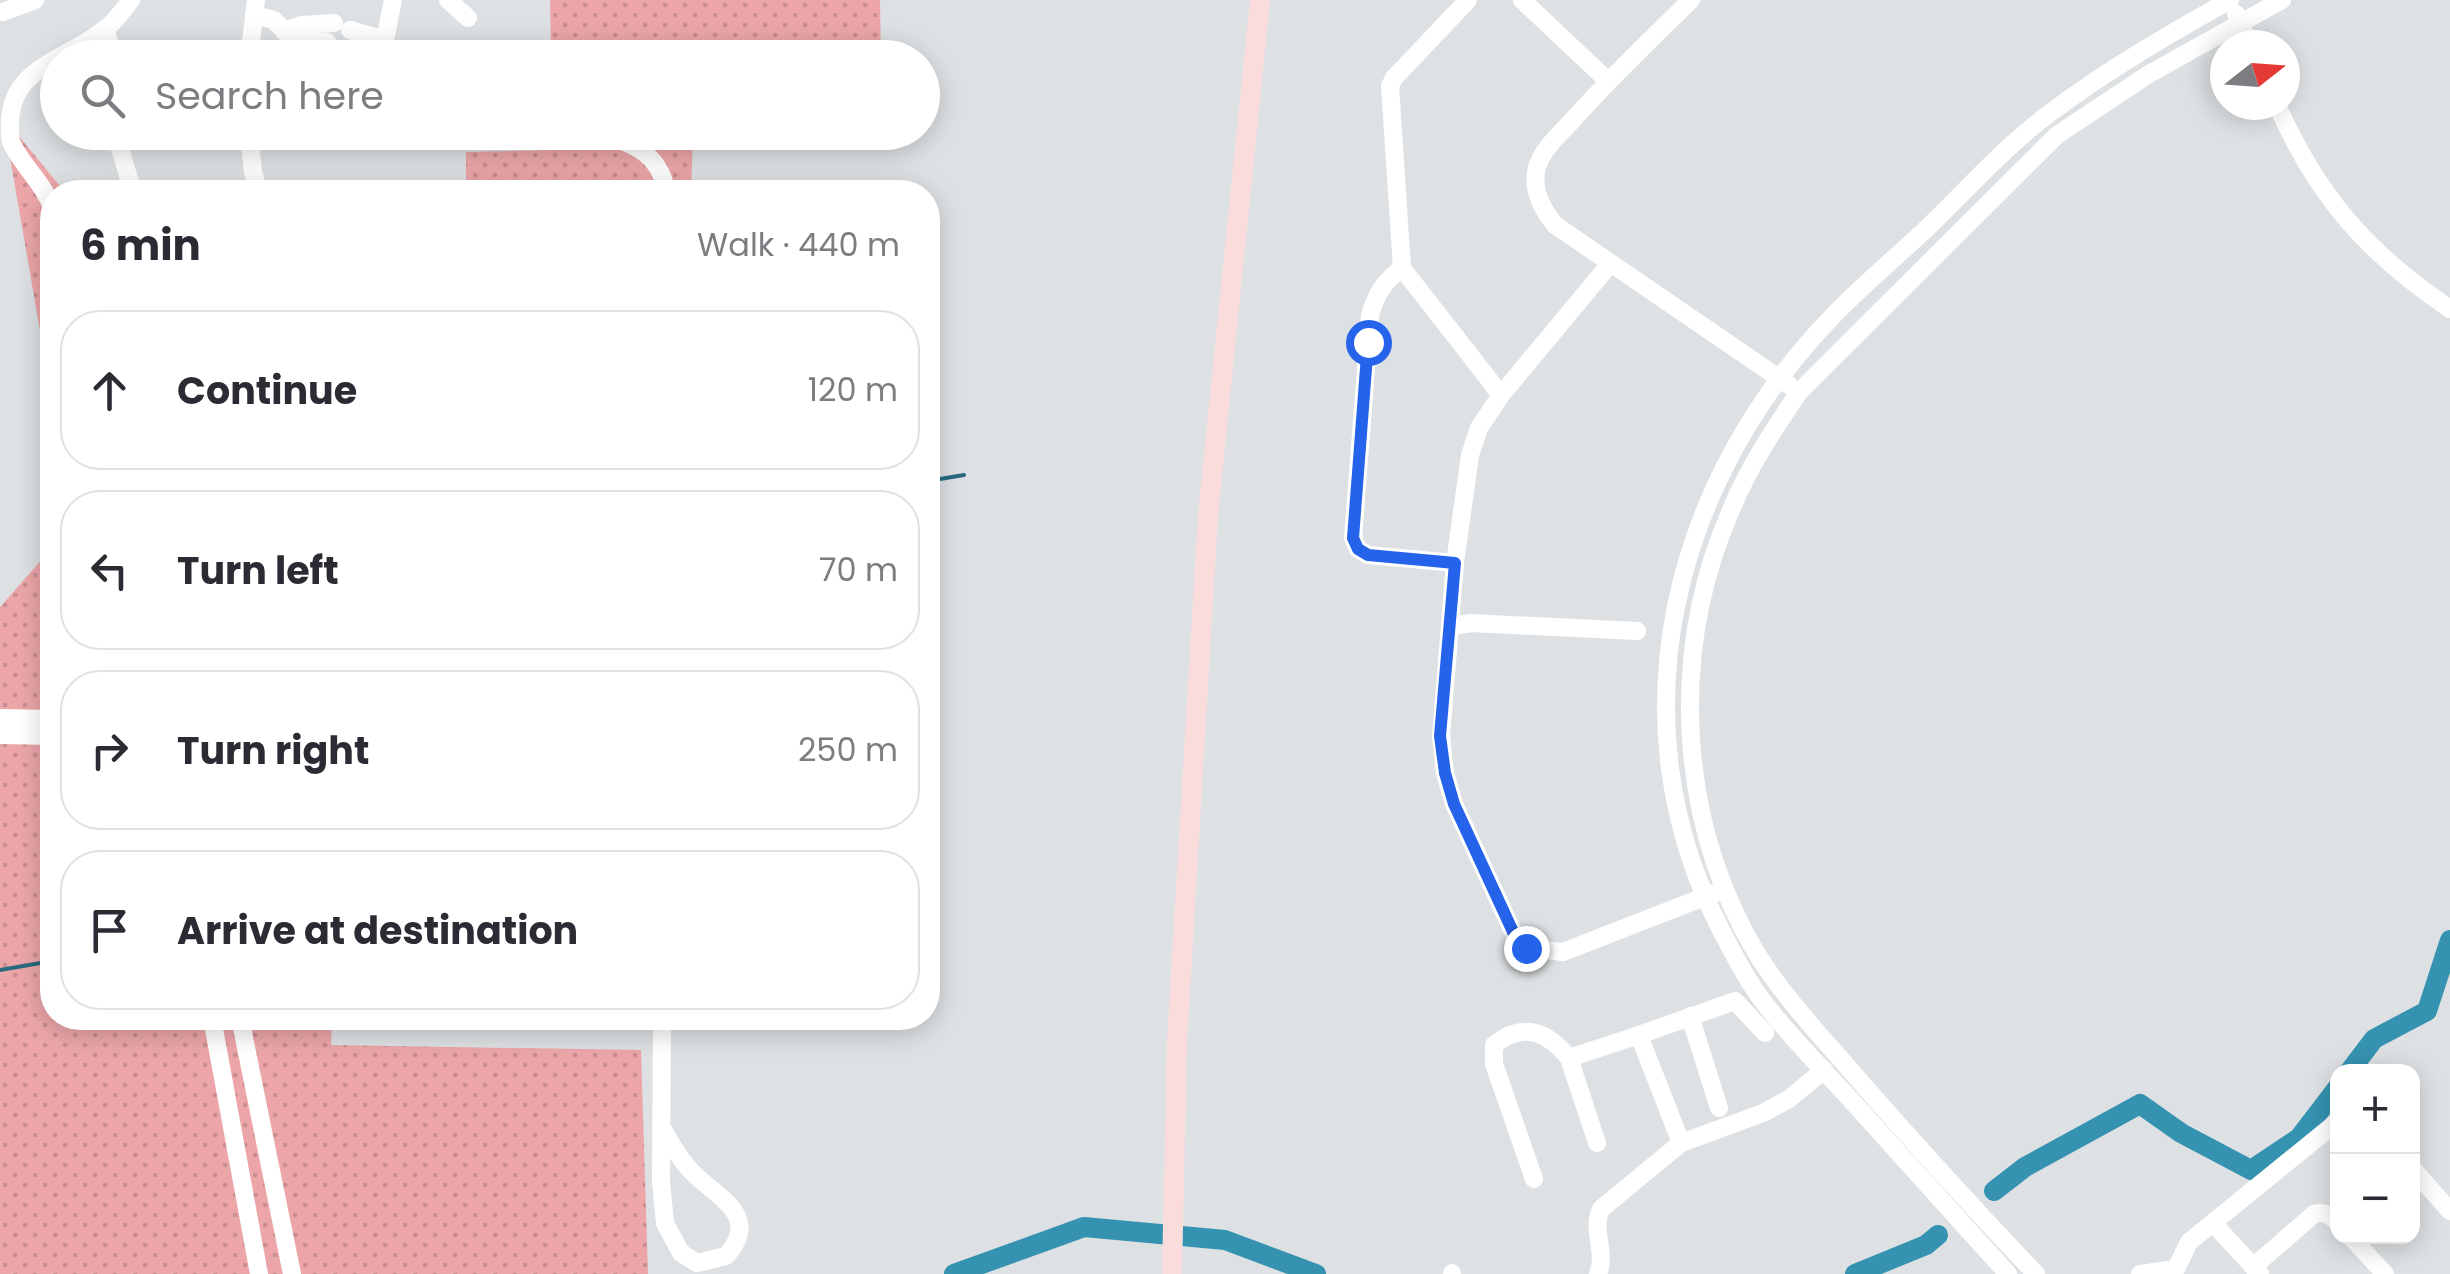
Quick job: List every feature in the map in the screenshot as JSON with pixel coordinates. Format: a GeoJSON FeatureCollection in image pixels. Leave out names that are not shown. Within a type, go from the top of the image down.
{"type":"FeatureCollection","features":[{"type":"Feature","properties":{"kind":"main road"},"geometry":{"type":"LineString","coordinates":[[1172,1266],[1178,1022],[1208,515],[1260,0]]}},
{"type":"Feature","properties":{"kind":"street"},"geometry":{"type":"LineString","coordinates":[[4,12],[36,0]]}},
{"type":"Feature","properties":{"kind":"street"},"geometry":{"type":"LineString","coordinates":[[87,40],[105,30],[131,0]]}},
{"type":"Feature","properties":{"kind":"street"},"geometry":{"type":"LineString","coordinates":[[284,31],[302,25],[342,26],[385,40],[393,0]]}},
{"type":"Feature","properties":{"kind":"street"},"geometry":{"type":"LineString","coordinates":[[448,0],[468,18]]}},
{"type":"Feature","properties":{"kind":"street"},"geometry":{"type":"LineString","coordinates":[[1468,0],[1390,86],[1402,268],[1501,395]]}},
{"type":"Feature","properties":{"kind":"street"},"geometry":{"type":"LineString","coordinates":[[1522,0],[1608,80]]}},
{"type":"Feature","properties":{"kind":"street"},"geometry":{"type":"LineString","coordinates":[[1691,0],[1608,80],[1547,149],[1537,168],[1536,190],[1543,210],[1555,225],[1799,392]]}},
{"type":"Feature","properties":{"kind":"street"},"geometry":{"type":"LineString","coordinates":[[2008,1274],[1762,1000],[1720,926],[1684,830],[1672,777],[1667,688],[1671,626],[1684,564],[1710,496],[1746,430],[1828,321],[2046,115],[2128,59],[2229,0],[2244,30]]}},
{"type":"Feature","properties":{"kind":"street"},"geometry":{"type":"LineString","coordinates":[[2036,1274],[1937,1170],[1781,990],[1756,952],[1704,827],[1694,773],[1689,688],[1694,630],[1707,574],[1731,508],[1767,440],[1799,392],[2056,135],[2149,74],[2282,0]]}},
{"type":"Feature","properties":{"kind":"street"},"geometry":{"type":"LineString","coordinates":[[251,40],[255,8],[274,20],[293,40]]}},
{"type":"Feature","properties":{"kind":"street"},"geometry":{"type":"LineString","coordinates":[[105,30],[108,40]]}},
{"type":"Feature","properties":{"kind":"street"},"geometry":{"type":"LineString","coordinates":[[40,67],[11,83],[1,98],[2,117],[11,144],[40,182]]}},
{"type":"Feature","properties":{"kind":"street"},"geometry":{"type":"LineString","coordinates":[[2284,120],[2299,154],[2348,221],[2384,259],[2450,309]]}},
{"type":"Feature","properties":{"kind":"street"},"geometry":{"type":"LineString","coordinates":[[120,150],[129,180]]}},
{"type":"Feature","properties":{"kind":"street"},"geometry":{"type":"LineString","coordinates":[[250,150],[255,180]]}},
{"type":"Feature","properties":{"kind":"street"},"geometry":{"type":"LineString","coordinates":[[643,150],[662,180]]}},
{"type":"Feature","properties":{"kind":"street"},"geometry":{"type":"LineString","coordinates":[[1609,264],[1478,428],[1470,455],[1455,563],[1440,736],[1445,773],[1454,804],[1514,934],[1526,948],[1562,952],[1727,888]]}},
{"type":"Feature","properties":{"kind":"street"},"geometry":{"type":"LineString","coordinates":[[1402,268],[1384,282],[1370,316],[1353,538],[1358,549],[1368,555],[1455,563]]}},
{"type":"Feature","properties":{"kind":"street"},"geometry":{"type":"LineString","coordinates":[[1452,626],[1470,623],[1638,632]]}},
{"type":"Feature","properties":{"kind":"street"},"geometry":{"type":"LineString","coordinates":[[0,718],[40,719]]}},
{"type":"Feature","properties":{"kind":"street"},"geometry":{"type":"LineString","coordinates":[[0,735],[40,736]]}},
{"type":"Feature","properties":{"kind":"street"},"geometry":{"type":"LineString","coordinates":[[1570,1058],[1735,1001],[1764,1033]]}},
{"type":"Feature","properties":{"kind":"street"},"geometry":{"type":"LineString","coordinates":[[1690,1016],[1719,1108]]}},
{"type":"Feature","properties":{"kind":"street"},"geometry":{"type":"LineString","coordinates":[[214,1030],[259,1274]]}},
{"type":"Feature","properties":{"kind":"street"},"geometry":{"type":"LineString","coordinates":[[242,1030],[292,1274]]}},
{"type":"Feature","properties":{"kind":"street"},"geometry":{"type":"LineString","coordinates":[[661,1126],[691,1172],[734,1207],[740,1223],[738,1237],[726,1256],[696,1262],[681,1254],[665,1223],[661,1181],[661,1126],[662,1030]]}},
{"type":"Feature","properties":{"kind":"street"},"geometry":{"type":"LineString","coordinates":[[1534,1179],[1494,1064],[1494,1045],[1504,1037],[1538,1030],[1556,1042],[1570,1058],[1598,1143]]}},
{"type":"Feature","properties":{"kind":"street"},"geometry":{"type":"LineString","coordinates":[[1639,1035],[1681,1143]]}},
{"type":"Feature","properties":{"kind":"street"},"geometry":{"type":"LineString","coordinates":[[1598,1274],[1602,1266],[1596,1224],[1601,1209],[1681,1143],[1763,1113],[1789,1099],[1824,1070]]}},
{"type":"Feature","properties":{"kind":"street"},"geometry":{"type":"LineString","coordinates":[[2140,1274],[2176,1269],[2189,1242],[2330,1127]]}},
{"type":"Feature","properties":{"kind":"street"},"geometry":{"type":"LineString","coordinates":[[2420,1177],[2450,1211]]}},
{"type":"Feature","properties":{"kind":"street"},"geometry":{"type":"LineString","coordinates":[[2212,1223],[2256,1270],[2314,1214],[2330,1215]]}},
{"type":"Feature","properties":{"kind":"street"},"geometry":{"type":"LineString","coordinates":[[2357,1244],[2385,1274]]}},
{"type":"Feature","properties":{"kind":"shaded area"},"geometry":{"type":"Polygon","coordinates":[[[550,0],[880,0],[881,40],[551,40],[550,0]]]}},
{"type":"Feature","properties":{"kind":"shaded area"},"geometry":{"type":"Polygon","coordinates":[[[3,117],[55,180],[40,180],[40,331],[3,117]]]}},
{"type":"Feature","properties":{"kind":"shaded area"},"geometry":{"type":"Polygon","coordinates":[[[692,150],[691,180],[466,180],[466,152],[692,150]]]}},
{"type":"Feature","properties":{"kind":"shaded area"},"geometry":{"type":"Polygon","coordinates":[[[40,562],[40,1030],[332,1030],[331,1045],[641,1050],[648,1274],[0,1274],[0,607],[40,562]]]}},
{"type":"Feature","properties":{"kind":"waterway"},"geometry":{"type":"LineString","coordinates":[[940,479],[964,475]]}},
{"type":"Feature","properties":{"kind":"waterway"},"geometry":{"type":"LineString","coordinates":[[2355,1064],[2374,1039],[2427,1011],[2450,940]]}},
{"type":"Feature","properties":{"kind":"waterway"},"geometry":{"type":"LineString","coordinates":[[0,970],[40,963]]}},
{"type":"Feature","properties":{"kind":"waterway"},"geometry":{"type":"LineString","coordinates":[[1994,1191],[2025,1167],[2140,1104],[2181,1133],[2251,1170],[2299,1138],[2330,1097]]}},
{"type":"Feature","properties":{"kind":"waterway"},"geometry":{"type":"LineString","coordinates":[[954,1274],[1084,1227],[1225,1240],[1316,1274]]}},
{"type":"Feature","properties":{"kind":"waterway"},"geometry":{"type":"LineString","coordinates":[[1855,1274],[1926,1245],[1938,1235]]}},
{"type":"Feature","properties":{"kind":"route"},"geometry":{"type":"LineString","coordinates":[[1368,342],[1353,538],[1358,549],[1368,555],[1455,563],[1440,736],[1445,773],[1454,804],[1514,934],[1526,948]]}}]}
